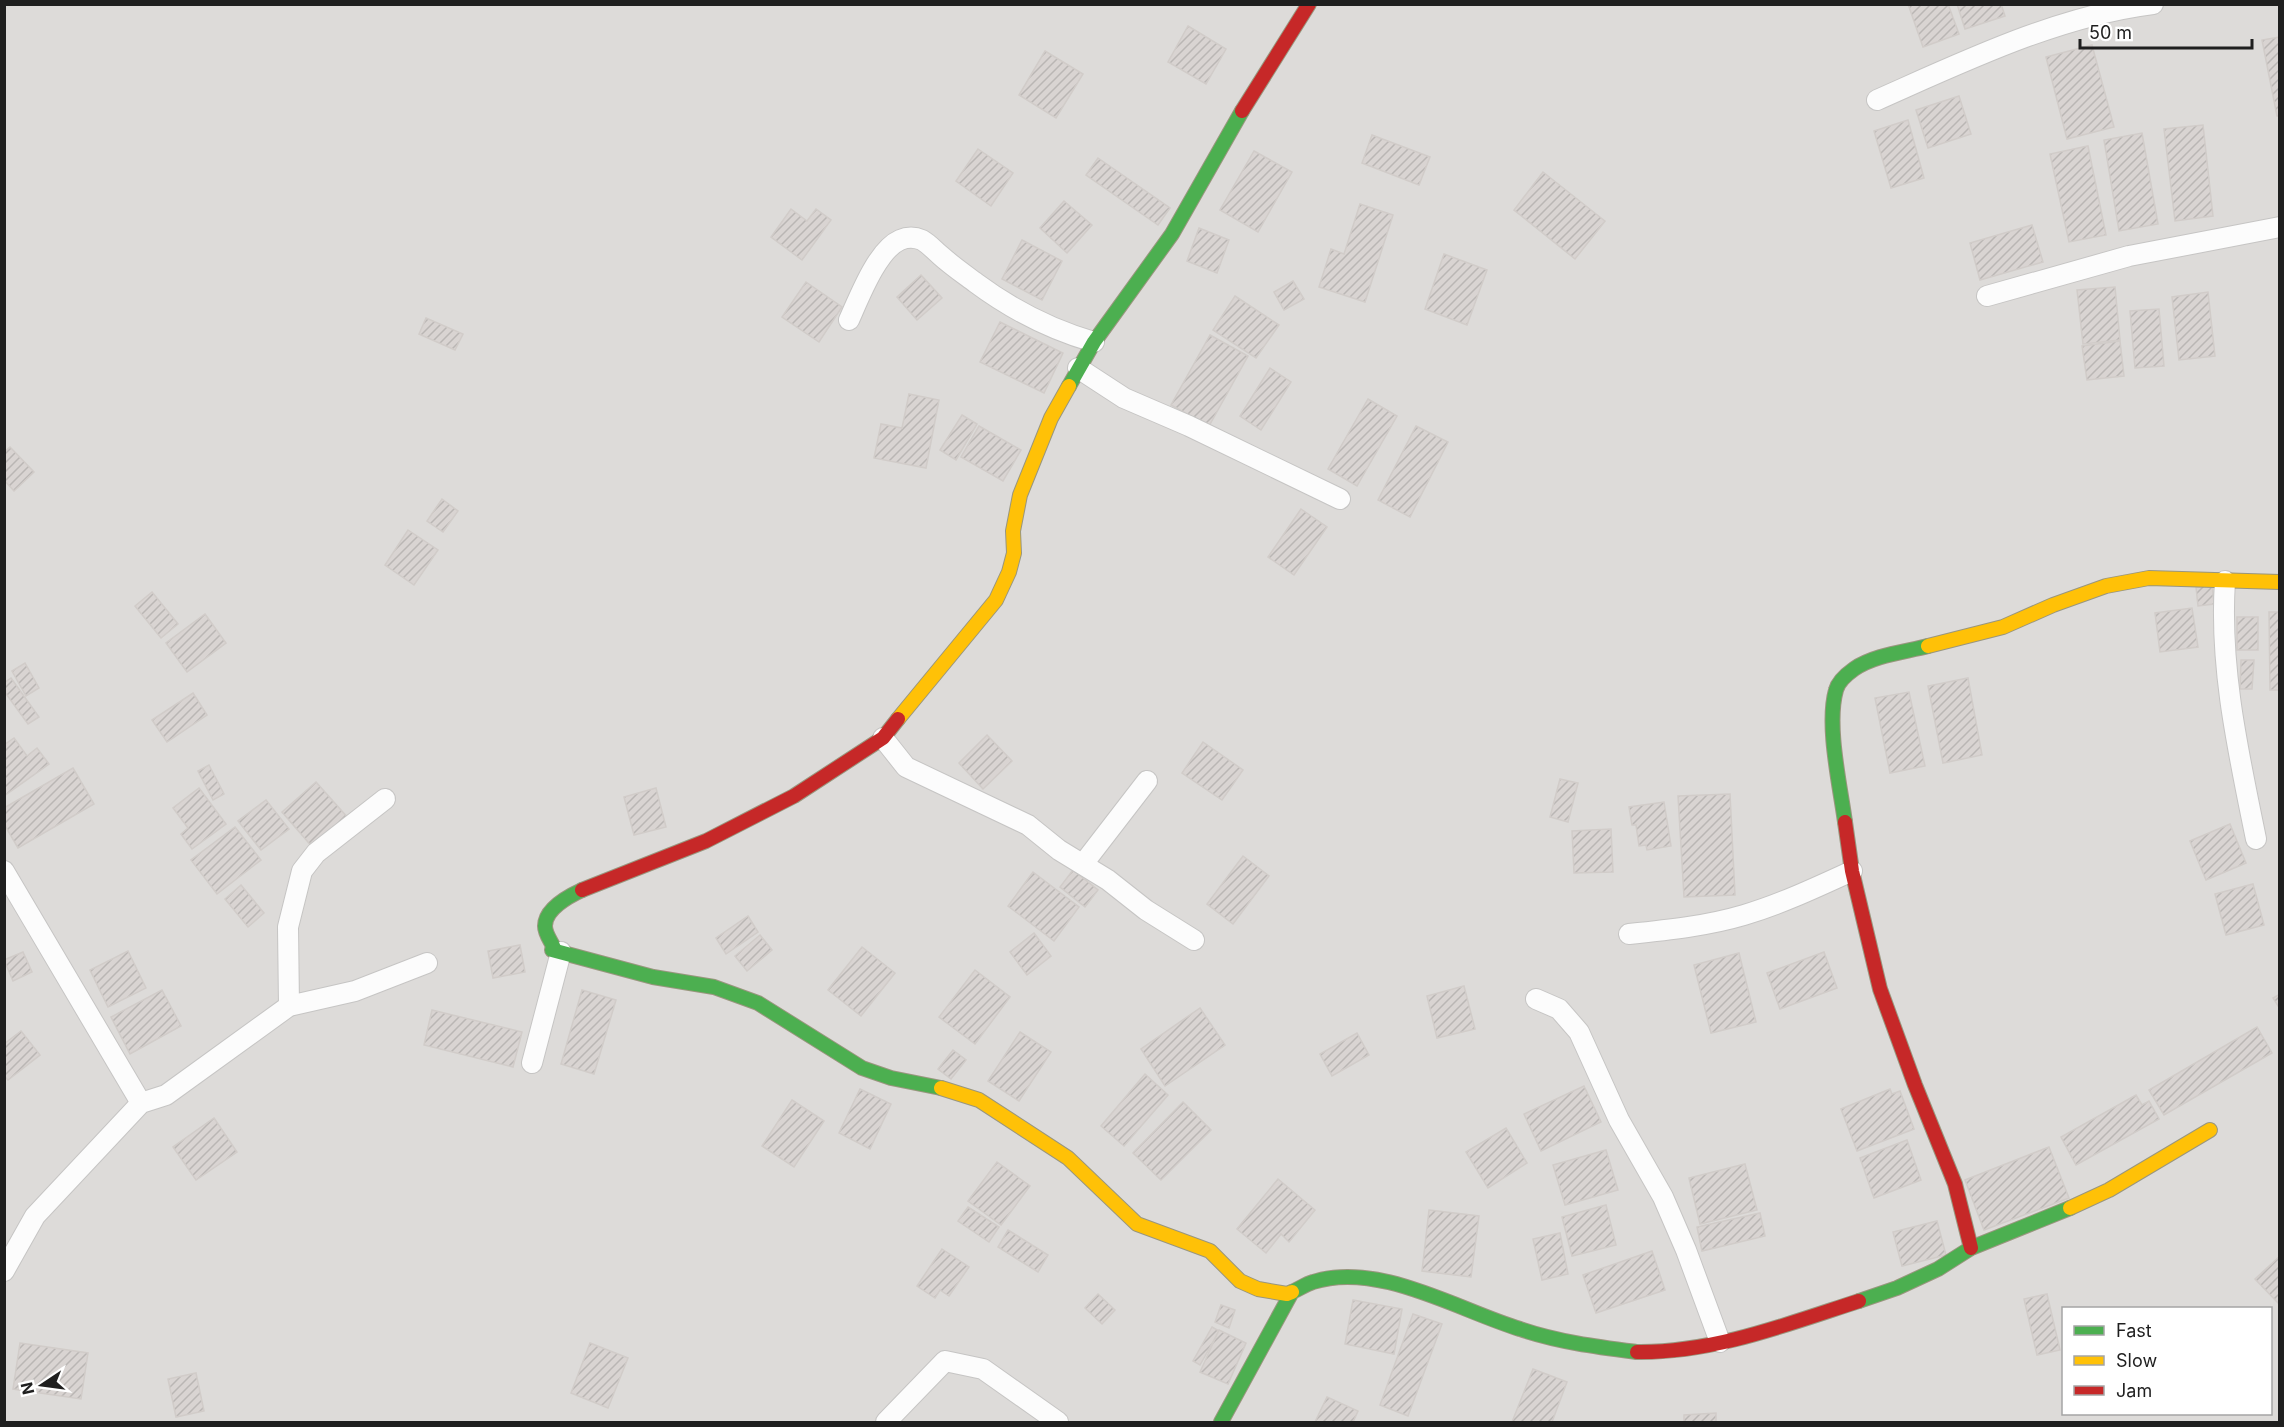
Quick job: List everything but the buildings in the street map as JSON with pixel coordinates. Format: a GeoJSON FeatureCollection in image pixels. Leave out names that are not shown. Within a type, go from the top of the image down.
{"type":"FeatureCollection","features":[{"type":"Feature","properties":{"kind":"street"},"geometry":{"type":"LineString","coordinates":[[1309,4],[1250,96],[1173,234],[1094,342],[1051,418],[1020,495],[1013,531],[1014,553],[1009,572],[996,600],[883,738],[794,796],[706,841],[579,891],[566,899],[545,921],[547,934],[554,948],[552,950],[632,972],[714,987],[758,1003],[862,1068],[891,1078],[953,1090],[979,1100],[1068,1158],[1137,1224],[1210,1251],[1240,1281],[1258,1289],[1287,1294],[1313,1282],[1337,1278],[1386,1280],[1521,1330],[1585,1345],[1639,1352],[1690,1349],[1720,1342],[1776,1328],[1897,1288],[1938,1269],[1971,1248],[2109,1190],[2210,1130]]}},
{"type":"Feature","properties":{"kind":"street"},"geometry":{"type":"LineString","coordinates":[[1877,100],[1996,49],[2122,8],[2153,4]]}},
{"type":"Feature","properties":{"kind":"street"},"geometry":{"type":"LineString","coordinates":[[1987,296],[2129,256],[2280,227]]}},
{"type":"Feature","properties":{"kind":"street"},"geometry":{"type":"LineString","coordinates":[[849,320],[879,260],[888,248],[898,241],[909,238],[920,239],[977,284],[1026,314],[1066,334],[1094,342]]}},
{"type":"Feature","properties":{"kind":"street"},"geometry":{"type":"LineString","coordinates":[[1078,368],[1124,398],[1189,426],[1340,499]]}},
{"type":"Feature","properties":{"kind":"street"},"geometry":{"type":"LineString","coordinates":[[1971,1248],[1955,1184],[1880,989],[1852,871],[1833,720],[1836,688],[1849,672],[1878,659],[2003,627],[2053,605],[2106,586],[2150,578],[2280,582]]}},
{"type":"Feature","properties":{"kind":"street"},"geometry":{"type":"LineString","coordinates":[[2225,581],[2223,618],[2230,696],[2241,768],[2256,839]]}},
{"type":"Feature","properties":{"kind":"street"},"geometry":{"type":"LineString","coordinates":[[883,738],[906,767],[1028,825],[1059,850],[1108,880],[1146,910],[1194,940]]}},
{"type":"Feature","properties":{"kind":"street"},"geometry":{"type":"LineString","coordinates":[[1083,864],[1147,781]]}},
{"type":"Feature","properties":{"kind":"street"},"geometry":{"type":"LineString","coordinates":[[289,1006],[288,927],[302,871],[316,853],[385,799]]}},
{"type":"Feature","properties":{"kind":"street"},"geometry":{"type":"LineString","coordinates":[[4,871],[16,886],[141,1103]]}},
{"type":"Feature","properties":{"kind":"street"},"geometry":{"type":"LineString","coordinates":[[1629,934],[1691,927],[1744,915],[1804,893],[1852,871]]}},
{"type":"Feature","properties":{"kind":"street"},"geometry":{"type":"LineString","coordinates":[[532,1063],[561,952]]}},
{"type":"Feature","properties":{"kind":"street"},"geometry":{"type":"LineString","coordinates":[[4,1271],[35,1216],[141,1103],[166,1095],[289,1006],[355,991],[427,963]]}},
{"type":"Feature","properties":{"kind":"street"},"geometry":{"type":"LineString","coordinates":[[1536,999],[1559,1009],[1579,1032],[1619,1120],[1663,1197],[1686,1250],[1720,1342]]}},
{"type":"Feature","properties":{"kind":"street"},"geometry":{"type":"LineString","coordinates":[[1221,1422],[1292,1292]]}},
{"type":"Feature","properties":{"kind":"street"},"geometry":{"type":"LineString","coordinates":[[886,1422],[945,1361],[982,1369],[1058,1422]]}},
{"type":"Feature","properties":{"kind":"shaded area"},"geometry":{"type":"Polygon","coordinates":[[[5,5],[2279,5],[2279,1422],[5,1422],[5,5]]]}},
{"type":"Feature","properties":{"kind":"traffic: fast"},"geometry":{"type":"LineString","coordinates":[[1069,386],[1094,342],[1172,234],[1242,111]]}},
{"type":"Feature","properties":{"kind":"traffic: fast"},"geometry":{"type":"LineString","coordinates":[[1845,822],[1833,737],[1833,704],[1837,687],[1846,676],[1862,664],[1880,657],[1928,646]]}},
{"type":"Feature","properties":{"kind":"traffic: fast"},"geometry":{"type":"LineString","coordinates":[[582,890],[559,904],[549,914],[545,929],[554,948],[552,950],[653,977],[714,987],[758,1003],[862,1068],[891,1078],[941,1088]]}},
{"type":"Feature","properties":{"kind":"traffic: fast"},"geometry":{"type":"LineString","coordinates":[[1859,1301],[1897,1288],[1938,1269],[1971,1248],[2070,1208]]}},
{"type":"Feature","properties":{"kind":"traffic: fast"},"geometry":{"type":"LineString","coordinates":[[1221,1422],[1292,1292],[1313,1282],[1338,1277],[1364,1278],[1418,1290],[1534,1334],[1578,1344],[1637,1352]]}},
{"type":"Feature","properties":{"kind":"traffic: slow"},"geometry":{"type":"LineString","coordinates":[[898,719],[996,600],[1009,572],[1014,553],[1013,531],[1020,495],[1051,418],[1069,386]]}},
{"type":"Feature","properties":{"kind":"traffic: slow"},"geometry":{"type":"LineString","coordinates":[[1928,646],[2003,627],[2053,605],[2106,586],[2149,578],[2280,582]]}},
{"type":"Feature","properties":{"kind":"traffic: slow"},"geometry":{"type":"LineString","coordinates":[[941,1088],[979,1100],[1068,1158],[1137,1224],[1210,1251],[1240,1281],[1258,1289],[1287,1294],[1292,1292]]}},
{"type":"Feature","properties":{"kind":"traffic: slow"},"geometry":{"type":"LineString","coordinates":[[2070,1208],[2109,1190],[2210,1130]]}},
{"type":"Feature","properties":{"kind":"traffic: jam"},"geometry":{"type":"LineString","coordinates":[[1242,111],[1309,4]]}},
{"type":"Feature","properties":{"kind":"traffic: jam"},"geometry":{"type":"LineString","coordinates":[[582,890],[706,841],[794,796],[883,738],[898,719]]}},
{"type":"Feature","properties":{"kind":"traffic: jam"},"geometry":{"type":"LineString","coordinates":[[1845,822],[1852,871],[1880,989],[1955,1184],[1971,1248]]}},
{"type":"Feature","properties":{"kind":"traffic: jam"},"geometry":{"type":"LineString","coordinates":[[1637,1352],[1694,1348],[1750,1336],[1859,1301]]}}]}
